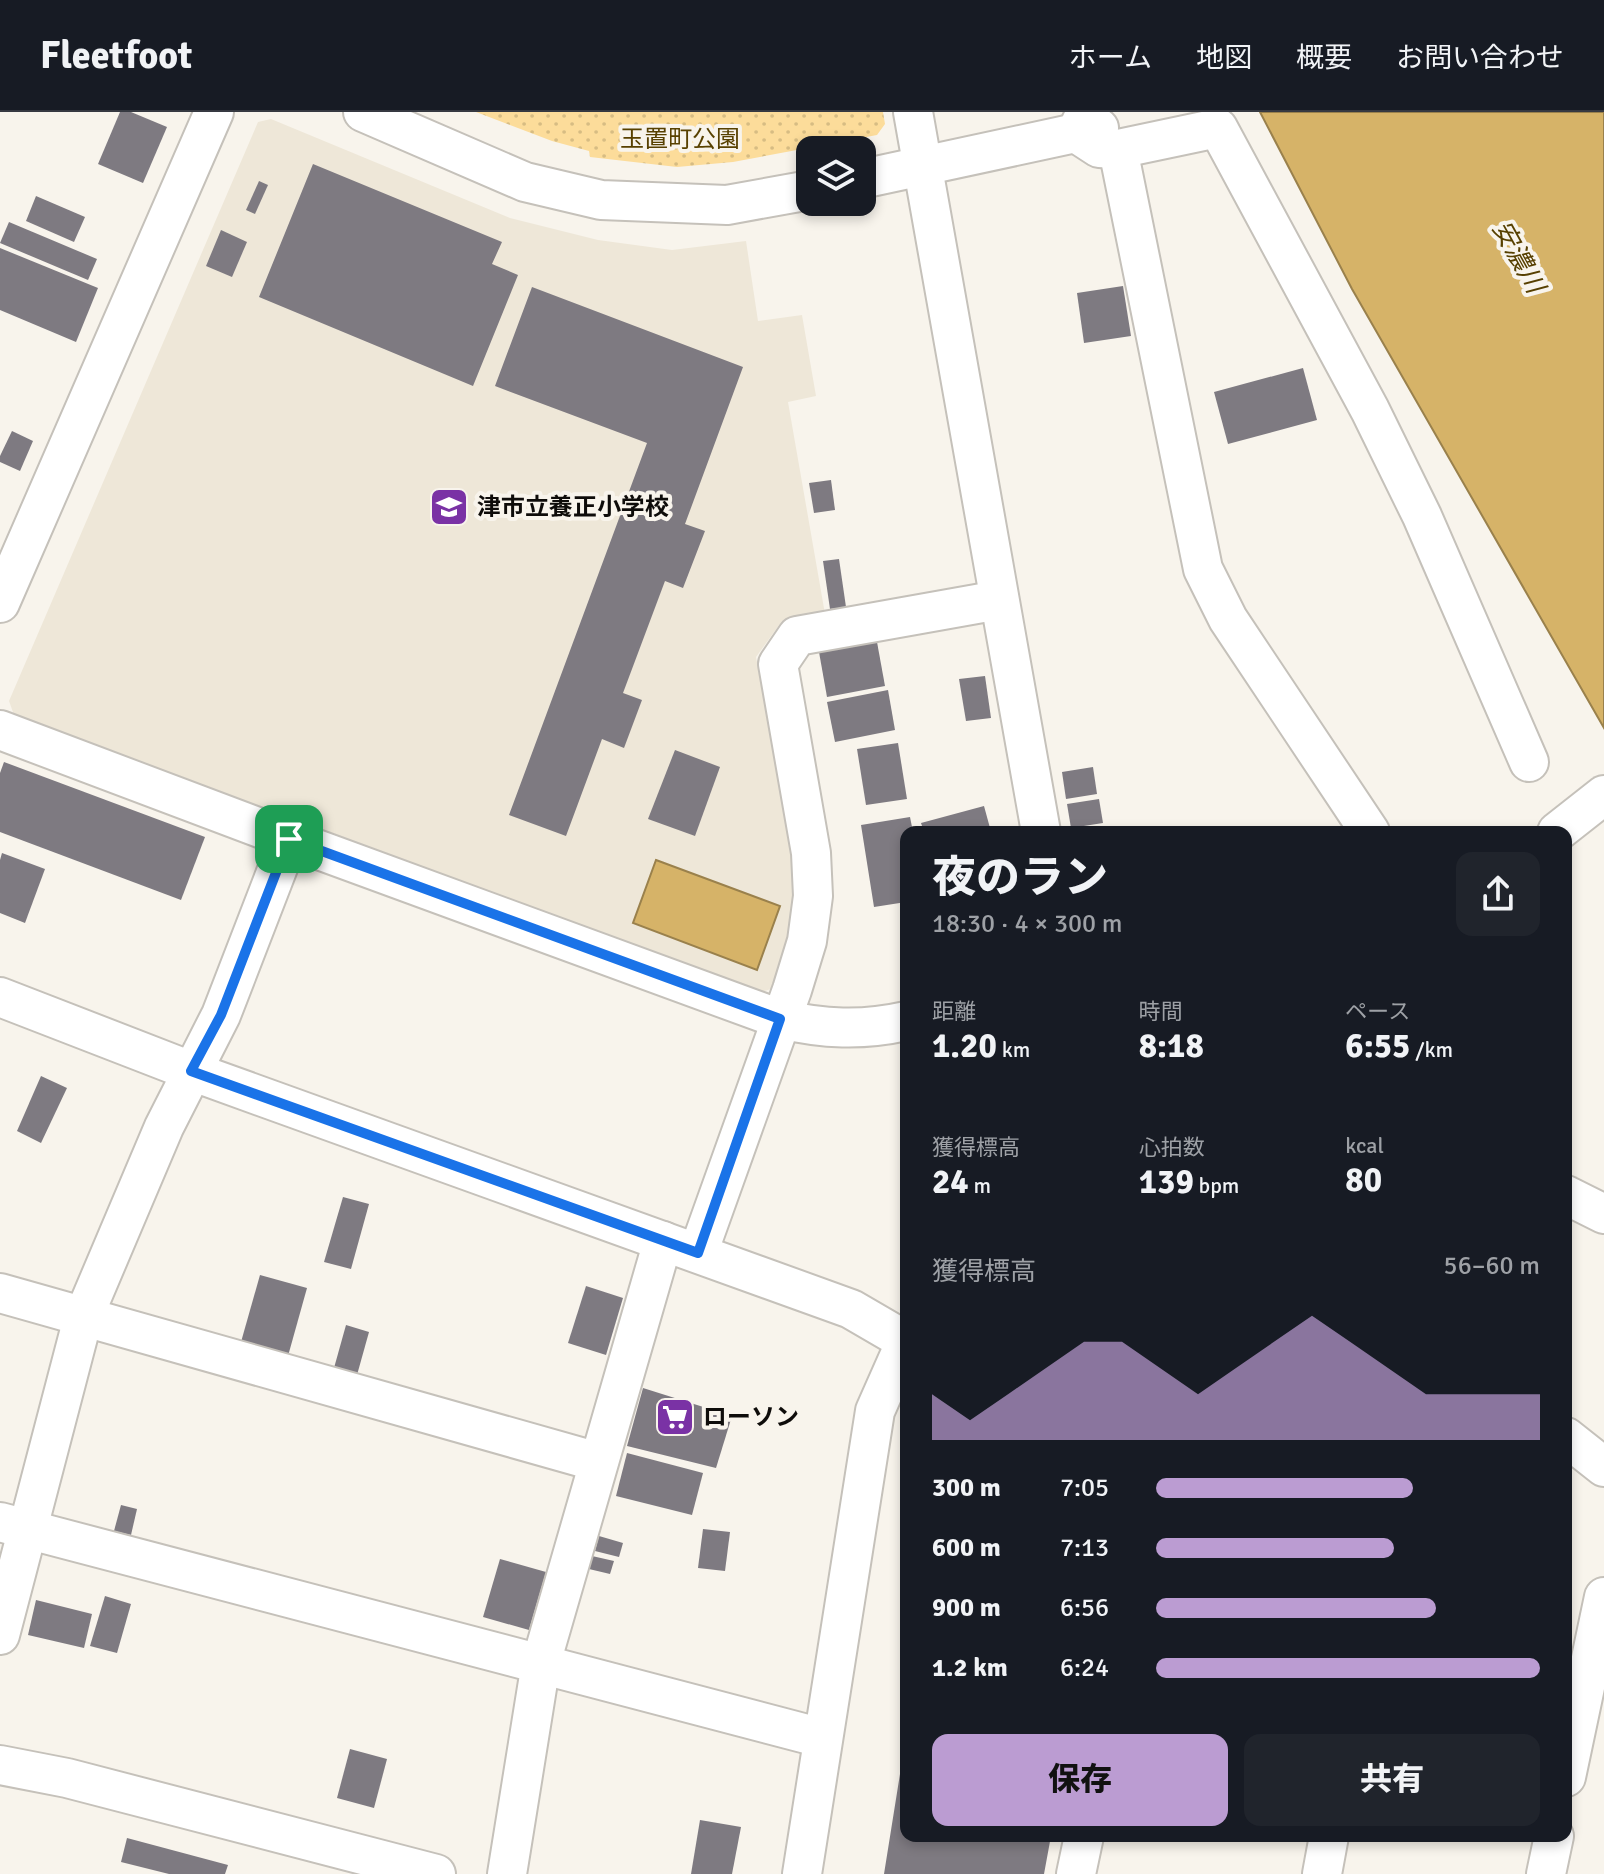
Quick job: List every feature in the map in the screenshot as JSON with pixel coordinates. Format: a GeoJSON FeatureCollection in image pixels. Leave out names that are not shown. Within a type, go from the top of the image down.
{"type":"FeatureCollection","features":[{"type":"Feature","properties":{"kind":"street"},"geometry":{"type":"LineString","coordinates":[[0,603],[214,112]]}},
{"type":"Feature","properties":{"kind":"street"},"geometry":{"type":"LineString","coordinates":[[363,112],[525,182],[601,200],[727,205],[796,193]]}},
{"type":"Feature","properties":{"kind":"street"},"geometry":{"type":"LineString","coordinates":[[913,112],[1040,826]]}},
{"type":"Feature","properties":{"kind":"street"},"geometry":{"type":"LineString","coordinates":[[876,176],[1176,112]]}},
{"type":"Feature","properties":{"kind":"street"},"geometry":{"type":"LineString","coordinates":[[1095,130],[1218,128],[1370,410],[1422,516],[1529,762]]}},
{"type":"Feature","properties":{"kind":"street"},"geometry":{"type":"LineString","coordinates":[[1095,130],[1203,569],[1228,619],[1366,826]]}},
{"type":"Feature","properties":{"kind":"street"},"geometry":{"type":"LineString","coordinates":[[507,1874],[541,1663],[598,1462],[681,1247],[780,1019],[807,941],[813,896],[811,853],[778,664],[797,636],[999,600]]}},
{"type":"Feature","properties":{"kind":"street"},"geometry":{"type":"LineString","coordinates":[[0,730],[780,1019],[839,1029],[900,1022]]}},
{"type":"Feature","properties":{"kind":"street"},"geometry":{"type":"LineString","coordinates":[[1565,826],[1604,795]]}},
{"type":"Feature","properties":{"kind":"street"},"geometry":{"type":"LineString","coordinates":[[0,1635],[14,1526],[83,1318],[191,1071],[221,1015],[289,839]]}},
{"type":"Feature","properties":{"kind":"street"},"geometry":{"type":"LineString","coordinates":[[0,997],[191,1071],[851,1309],[900,1338]]}},
{"type":"Feature","properties":{"kind":"street"},"geometry":{"type":"LineString","coordinates":[[1572,1198],[1604,1214]]}},
{"type":"Feature","properties":{"kind":"street"},"geometry":{"type":"LineString","coordinates":[[0,1293],[598,1462]]}},
{"type":"Feature","properties":{"kind":"street"},"geometry":{"type":"LineString","coordinates":[[802,1874],[875,1411],[900,1355]]}},
{"type":"Feature","properties":{"kind":"street"},"geometry":{"type":"LineString","coordinates":[[1572,1442],[1604,1467]]}},
{"type":"Feature","properties":{"kind":"street"},"geometry":{"type":"LineString","coordinates":[[14,1526],[822,1738]]}},
{"type":"Feature","properties":{"kind":"street"},"geometry":{"type":"LineString","coordinates":[[1572,1749],[1604,1597]]}},
{"type":"Feature","properties":{"kind":"street"},"geometry":{"type":"LineString","coordinates":[[0,1765],[67,1778],[436,1874]]}},
{"type":"Feature","properties":{"kind":"street"},"geometry":{"type":"LineString","coordinates":[[1076,1874],[1083,1842]]}},
{"type":"Feature","properties":{"kind":"street"},"geometry":{"type":"LineString","coordinates":[[1322,1874],[1328,1842]]}},
{"type":"Feature","properties":{"kind":"street"},"geometry":{"type":"LineString","coordinates":[[1546,1874],[1553,1842]]}},
{"type":"Feature","properties":{"kind":"shaded area","name":"津市立養正小学校"},"geometry":{"type":"Polygon","coordinates":[[[271,119],[510,218],[598,240],[672,250],[746,241],[758,321],[802,315],[816,396],[788,402],[825,614],[782,621],[756,657],[795,876],[794,910],[788,943],[771,989],[758,993],[14,715],[9,701],[258,122],[271,119]]]}},
{"type":"Feature","properties":{"kind":"green space","name":"玉置町公園"},"geometry":{"type":"Polygon","coordinates":[[[476,112],[883,112],[885,124],[877,135],[796,136],[796,150],[733,162],[677,167],[590,157],[589,151],[552,141],[476,112]]]}},
{"type":"Feature","properties":{"kind":"water","name":"安濃川"},"geometry":{"type":"Polygon","coordinates":[[[1260,112],[1604,112],[1604,728],[1352,289],[1260,112]]]}},
{"type":"Feature","properties":{"kind":"water"},"geometry":{"type":"Polygon","coordinates":[[[656,860],[780,906],[757,970],[633,923],[656,860]]]}},
{"type":"Feature","properties":{"kind":"building"},"geometry":{"type":"Polygon","coordinates":[[[120,112],[131,112],[167,127],[143,183],[98,164],[120,112]]]}},
{"type":"Feature","properties":{"kind":"building"},"geometry":{"type":"Polygon","coordinates":[[[313,164],[502,242],[492,264],[518,275],[473,386],[259,297],[313,164]]]}},
{"type":"Feature","properties":{"kind":"building"},"geometry":{"type":"Polygon","coordinates":[[[259,181],[268,185],[255,214],[246,210],[259,181]]]}},
{"type":"Feature","properties":{"kind":"building"},"geometry":{"type":"Polygon","coordinates":[[[36,196],[85,217],[74,242],[26,221],[36,196]]]}},
{"type":"Feature","properties":{"kind":"building"},"geometry":{"type":"Polygon","coordinates":[[[9,222],[97,259],[88,280],[0,243],[9,222]]]}},
{"type":"Feature","properties":{"kind":"building"},"geometry":{"type":"Polygon","coordinates":[[[221,230],[247,242],[232,277],[206,266],[221,230]]]}},
{"type":"Feature","properties":{"kind":"building"},"geometry":{"type":"Polygon","coordinates":[[[0,248],[98,288],[76,342],[0,310],[0,248]]]}},
{"type":"Feature","properties":{"kind":"building"},"geometry":{"type":"Polygon","coordinates":[[[1123,286],[1131,336],[1084,343],[1077,293],[1123,286]]]}},
{"type":"Feature","properties":{"kind":"building"},"geometry":{"type":"Polygon","coordinates":[[[532,287],[743,367],[685,524],[705,531],[683,588],[665,581],[623,693],[642,700],[624,748],[602,739],[566,836],[509,815],[647,443],[495,386],[532,287]]]}},
{"type":"Feature","properties":{"kind":"building"},"geometry":{"type":"Polygon","coordinates":[[[1303,368],[1317,420],[1228,444],[1214,392],[1303,368]]]}},
{"type":"Feature","properties":{"kind":"building"},"geometry":{"type":"Polygon","coordinates":[[[12,431],[33,441],[20,471],[0,462],[12,431]]]}},
{"type":"Feature","properties":{"kind":"building"},"geometry":{"type":"Polygon","coordinates":[[[831,480],[835,510],[814,513],[809,483],[831,480]]]}},
{"type":"Feature","properties":{"kind":"building"},"geometry":{"type":"Polygon","coordinates":[[[839,559],[846,607],[830,609],[823,561],[839,559]]]}},
{"type":"Feature","properties":{"kind":"building"},"geometry":{"type":"Polygon","coordinates":[[[877,642],[885,686],[827,697],[819,652],[877,642]]]}},
{"type":"Feature","properties":{"kind":"building"},"geometry":{"type":"Polygon","coordinates":[[[985,676],[991,718],[966,721],[959,679],[985,676]]]}},
{"type":"Feature","properties":{"kind":"building"},"geometry":{"type":"Polygon","coordinates":[[[888,690],[895,730],[835,742],[827,702],[888,690]]]}},
{"type":"Feature","properties":{"kind":"building"},"geometry":{"type":"Polygon","coordinates":[[[898,743],[907,799],[866,805],[857,749],[898,743]]]}},
{"type":"Feature","properties":{"kind":"building"},"geometry":{"type":"Polygon","coordinates":[[[675,750],[720,767],[695,836],[648,819],[675,750]]]}},
{"type":"Feature","properties":{"kind":"building"},"geometry":{"type":"Polygon","coordinates":[[[4,762],[205,837],[181,900],[0,832],[0,773],[4,762]]]}},
{"type":"Feature","properties":{"kind":"building"},"geometry":{"type":"Polygon","coordinates":[[[1093,767],[1097,794],[1066,799],[1062,772],[1093,767]]]}},
{"type":"Feature","properties":{"kind":"building"},"geometry":{"type":"Polygon","coordinates":[[[1099,799],[1103,823],[1071,826],[1067,804],[1099,799]]]}},
{"type":"Feature","properties":{"kind":"building"},"geometry":{"type":"Polygon","coordinates":[[[984,806],[989,826],[922,826],[921,823],[984,806]]]}},
{"type":"Feature","properties":{"kind":"building"},"geometry":{"type":"Polygon","coordinates":[[[910,817],[912,826],[900,826],[900,903],[874,907],[861,825],[910,817]]]}},
{"type":"Feature","properties":{"kind":"building"},"geometry":{"type":"Polygon","coordinates":[[[2,853],[45,869],[25,923],[0,913],[2,853]]]}},
{"type":"Feature","properties":{"kind":"building"},"geometry":{"type":"Polygon","coordinates":[[[41,1076],[67,1088],[41,1143],[17,1131],[41,1076]]]}},
{"type":"Feature","properties":{"kind":"building"},"geometry":{"type":"Polygon","coordinates":[[[343,1197],[369,1204],[351,1269],[324,1262],[343,1197]]]}},
{"type":"Feature","properties":{"kind":"building"},"geometry":{"type":"Polygon","coordinates":[[[260,1275],[307,1288],[288,1356],[241,1342],[260,1275]]]}},
{"type":"Feature","properties":{"kind":"building"},"geometry":{"type":"Polygon","coordinates":[[[586,1286],[623,1298],[606,1355],[568,1343],[586,1286]]]}},
{"type":"Feature","properties":{"kind":"building"},"geometry":{"type":"Polygon","coordinates":[[[346,1325],[369,1332],[357,1375],[334,1368],[346,1325]]]}},
{"type":"Feature","properties":{"kind":"building"},"geometry":{"type":"Polygon","coordinates":[[[643,1388],[732,1416],[716,1468],[627,1446],[643,1388]]]}},
{"type":"Feature","properties":{"kind":"building"},"geometry":{"type":"Polygon","coordinates":[[[627,1453],[703,1473],[692,1515],[616,1496],[627,1453]]]}},
{"type":"Feature","properties":{"kind":"building"},"geometry":{"type":"Polygon","coordinates":[[[121,1505],[137,1509],[131,1535],[114,1531],[121,1505]]]}},
{"type":"Feature","properties":{"kind":"building"},"geometry":{"type":"Polygon","coordinates":[[[703,1529],[730,1532],[725,1571],[698,1568],[703,1529]]]}},
{"type":"Feature","properties":{"kind":"building"},"geometry":{"type":"Polygon","coordinates":[[[599,1536],[623,1543],[619,1557],[595,1551],[599,1536]]]}},
{"type":"Feature","properties":{"kind":"building"},"geometry":{"type":"Polygon","coordinates":[[[592,1556],[614,1561],[610,1574],[589,1569],[592,1556]]]}},
{"type":"Feature","properties":{"kind":"building"},"geometry":{"type":"Polygon","coordinates":[[[500,1559],[546,1572],[529,1630],[483,1617],[500,1559]]]}},
{"type":"Feature","properties":{"kind":"building"},"geometry":{"type":"Polygon","coordinates":[[[105,1596],[131,1604],[117,1653],[90,1646],[105,1596]]]}},
{"type":"Feature","properties":{"kind":"building"},"geometry":{"type":"Polygon","coordinates":[[[36,1600],[92,1614],[84,1648],[28,1635],[36,1600]]]}},
{"type":"Feature","properties":{"kind":"building"},"geometry":{"type":"Polygon","coordinates":[[[350,1749],[387,1759],[374,1808],[337,1798],[350,1749]]]}},
{"type":"Feature","properties":{"kind":"building"},"geometry":{"type":"Polygon","coordinates":[[[900,1774],[900,1842],[1050,1842],[1044,1874],[884,1874],[900,1774]]]}},
{"type":"Feature","properties":{"kind":"building"},"geometry":{"type":"Polygon","coordinates":[[[700,1820],[741,1827],[732,1874],[691,1874],[700,1820]]]}},
{"type":"Feature","properties":{"kind":"building"},"geometry":{"type":"Polygon","coordinates":[[[127,1838],[228,1865],[225,1874],[169,1874],[121,1862],[127,1838]]]}},
{"type":"Feature","properties":{"kind":"place","name":"津市立養正小学校"},"geometry":{"type":"Point","coordinates":[449,507]}},
{"type":"Feature","properties":{"kind":"place","name":"ローソン"},"geometry":{"type":"Point","coordinates":[675,1417]}},
{"type":"Feature","properties":{"kind":"route"},"geometry":{"type":"LineString","coordinates":[[289,839],[780,1019],[698,1253],[191,1071],[221,1015],[289,839]]}}]}
